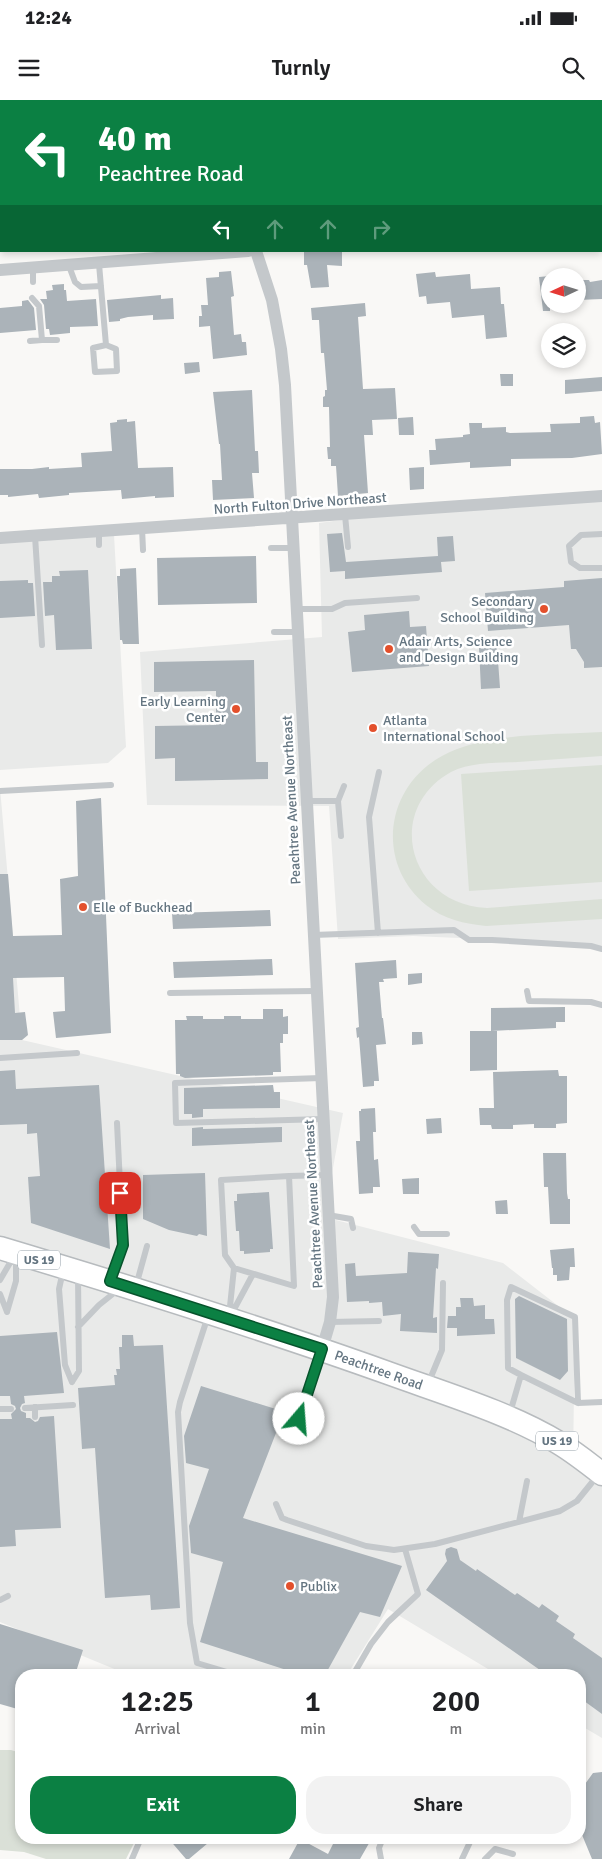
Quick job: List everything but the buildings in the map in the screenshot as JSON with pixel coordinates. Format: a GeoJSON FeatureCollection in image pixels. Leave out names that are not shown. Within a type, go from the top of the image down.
{"type":"FeatureCollection","features":[{"type":"Feature","properties":{"kind":"highway","name":"Peachtree Road"},"geometry":{"type":"LineString","coordinates":[[8,1251],[123,1285],[322,1349],[426,1387],[508,1419],[560,1443],[601,1472]]}},
{"type":"Feature","properties":{"kind":"street"},"geometry":{"type":"LineString","coordinates":[[0,270],[99,264],[237,252]]}},
{"type":"Feature","properties":{"kind":"street","name":"Peachtree Avenue Northeast"},"geometry":{"type":"LineString","coordinates":[[256,252],[272,300],[285,384],[333,1297],[330,1322],[322,1349]]}},
{"type":"Feature","properties":{"kind":"street","name":"North Fulton Drive Northeast"},"geometry":{"type":"LineString","coordinates":[[0,538],[602,496]]}},
{"type":"Feature","properties":{"kind":"lane"},"geometry":{"type":"LineString","coordinates":[[99,264],[106,345]]}},
{"type":"Feature","properties":{"kind":"lane"},"geometry":{"type":"LineString","coordinates":[[69,266],[75,282],[81,287],[101,286]]}},
{"type":"Feature","properties":{"kind":"lane"},"geometry":{"type":"LineString","coordinates":[[33,268],[33,282]]}},
{"type":"Feature","properties":{"kind":"lane"},"geometry":{"type":"LineString","coordinates":[[32,298],[39,306],[42,340]]}},
{"type":"Feature","properties":{"kind":"lane"},"geometry":{"type":"LineString","coordinates":[[30,341],[57,340]]}},
{"type":"Feature","properties":{"kind":"lane"},"geometry":{"type":"LineString","coordinates":[[106,345],[116,348],[117,371],[95,372],[93,348],[106,345]]}},
{"type":"Feature","properties":{"kind":"lane"},"geometry":{"type":"LineString","coordinates":[[346,515],[348,547]]}},
{"type":"Feature","properties":{"kind":"lane"},"geometry":{"type":"LineString","coordinates":[[142,528],[143,550]]}},
{"type":"Feature","properties":{"kind":"lane"},"geometry":{"type":"LineString","coordinates":[[99,531],[99,544]]}},
{"type":"Feature","properties":{"kind":"lane"},"geometry":{"type":"LineString","coordinates":[[602,534],[581,535],[569,546],[571,562],[580,568],[602,568]]}},
{"type":"Feature","properties":{"kind":"lane"},"geometry":{"type":"LineString","coordinates":[[35,536],[42,645]]}},
{"type":"Feature","properties":{"kind":"lane"},"geometry":{"type":"LineString","coordinates":[[271,548],[293,548]]}},
{"type":"Feature","properties":{"kind":"lane"},"geometry":{"type":"LineString","coordinates":[[296,609],[332,609],[345,603],[418,598]]}},
{"type":"Feature","properties":{"kind":"lane"},"geometry":{"type":"LineString","coordinates":[[274,632],[297,632]]}},
{"type":"Feature","properties":{"kind":"lane"},"geometry":{"type":"LineString","coordinates":[[378,933],[369,817],[379,772]]}},
{"type":"Feature","properties":{"kind":"lane"},"geometry":{"type":"LineString","coordinates":[[0,790],[111,785]]}},
{"type":"Feature","properties":{"kind":"lane"},"geometry":{"type":"LineString","coordinates":[[341,836],[338,801],[344,786]]}},
{"type":"Feature","properties":{"kind":"lane"},"geometry":{"type":"LineString","coordinates":[[306,801],[338,801]]}},
{"type":"Feature","properties":{"kind":"lane"},"geometry":{"type":"LineString","coordinates":[[313,935],[454,930],[469,940],[591,946],[602,949]]}},
{"type":"Feature","properties":{"kind":"lane"},"geometry":{"type":"LineString","coordinates":[[170,992],[316,991]]}},
{"type":"Feature","properties":{"kind":"lane"},"geometry":{"type":"LineString","coordinates":[[526,991],[529,1001],[591,1002],[602,1005]]}},
{"type":"Feature","properties":{"kind":"lane"},"geometry":{"type":"LineString","coordinates":[[0,1058],[77,1053]]}},
{"type":"Feature","properties":{"kind":"lane"},"geometry":{"type":"LineString","coordinates":[[321,1078],[175,1083],[176,1123],[323,1119]]}},
{"type":"Feature","properties":{"kind":"lane"},"geometry":{"type":"LineString","coordinates":[[117,1123],[123,1285]]}},
{"type":"Feature","properties":{"kind":"lane"},"geometry":{"type":"LineString","coordinates":[[289,1176],[294,1286],[234,1268],[225,1255],[221,1180],[289,1176],[326,1176]]}},
{"type":"Feature","properties":{"kind":"lane"},"geometry":{"type":"LineString","coordinates":[[328,1215],[351,1219],[353,1228]]}},
{"type":"Feature","properties":{"kind":"lane"},"geometry":{"type":"LineString","coordinates":[[414,1227],[418,1234],[446,1234]]}},
{"type":"Feature","properties":{"kind":"lane"},"geometry":{"type":"LineString","coordinates":[[78,1327],[99,1305],[123,1285],[147,1246]]}},
{"type":"Feature","properties":{"kind":"lane"},"geometry":{"type":"LineString","coordinates":[[0,1280],[8,1251]]}},
{"type":"Feature","properties":{"kind":"lane"},"geometry":{"type":"LineString","coordinates":[[0,1294],[7,1312],[16,1281],[8,1251]]}},
{"type":"Feature","properties":{"kind":"lane"},"geometry":{"type":"LineString","coordinates":[[217,1669],[197,1663],[190,1622],[178,1412],[180,1402],[219,1316],[234,1268]]}},
{"type":"Feature","properties":{"kind":"lane"},"geometry":{"type":"LineString","coordinates":[[71,1269],[78,1327],[79,1371],[72,1382],[65,1365],[59,1289],[71,1269]]}},
{"type":"Feature","properties":{"kind":"lane"},"geometry":{"type":"LineString","coordinates":[[219,1316],[253,1274]]}},
{"type":"Feature","properties":{"kind":"lane"},"geometry":{"type":"LineString","coordinates":[[426,1387],[442,1350],[443,1283]]}},
{"type":"Feature","properties":{"kind":"lane"},"geometry":{"type":"LineString","coordinates":[[578,1403],[575,1317],[511,1287],[507,1300],[508,1368],[578,1403],[602,1402]]}},
{"type":"Feature","properties":{"kind":"lane"},"geometry":{"type":"LineString","coordinates":[[330,1322],[379,1321]]}},
{"type":"Feature","properties":{"kind":"lane"},"geometry":{"type":"LineString","coordinates":[[299,1419],[322,1349]]}},
{"type":"Feature","properties":{"kind":"lane"},"geometry":{"type":"LineString","coordinates":[[508,1419],[521,1375]]}},
{"type":"Feature","properties":{"kind":"lane"},"geometry":{"type":"LineString","coordinates":[[25,1408],[74,1405]]}},
{"type":"Feature","properties":{"kind":"lane"},"geometry":{"type":"LineString","coordinates":[[35,1407],[35,1417]]}},
{"type":"Feature","properties":{"kind":"lane"},"geometry":{"type":"LineString","coordinates":[[0,1408],[11,1409]]}},
{"type":"Feature","properties":{"kind":"lane"},"geometry":{"type":"LineString","coordinates":[[276,1504],[282,1518],[287,1520],[367,1546],[405,1549],[434,1544],[560,1511],[580,1499],[601,1472]]}},
{"type":"Feature","properties":{"kind":"lane"},"geometry":{"type":"LineString","coordinates":[[518,1522],[527,1482]]}},
{"type":"Feature","properties":{"kind":"lane"},"geometry":{"type":"LineString","coordinates":[[356,1669],[371,1644],[388,1622],[418,1594],[405,1549]]}},
{"type":"Feature","properties":{"kind":"lane"},"geometry":{"type":"LineString","coordinates":[[0,1600],[8,1596]]}},
{"type":"Feature","properties":{"kind":"lane"},"geometry":{"type":"LineString","coordinates":[[132,1859],[138,1844]]}},
{"type":"Feature","properties":{"kind":"lane"},"geometry":{"type":"LineString","coordinates":[[381,1844],[381,1859]]}},
{"type":"Feature","properties":{"kind":"lane"},"geometry":{"type":"LineString","coordinates":[[462,1859],[469,1844]]}},
{"type":"Feature","properties":{"kind":"lane"},"geometry":{"type":"LineString","coordinates":[[485,1859],[495,1849],[513,1854]]}},
{"type":"Feature","properties":{"kind":"shaded area","name":"Atlanta International School"},"geometry":{"type":"Polygon","coordinates":[[[602,496],[602,948],[595,944],[413,936],[338,939],[329,806],[147,805],[140,652],[322,637],[319,523],[415,510],[602,496]]]}},
{"type":"Feature","properties":{"kind":"shaded area"},"geometry":{"type":"Polygon","coordinates":[[[114,535],[126,747],[108,763],[0,770],[0,543],[114,535]]]}},
{"type":"Feature","properties":{"kind":"shaded area"},"geometry":{"type":"Polygon","coordinates":[[[602,732],[602,756],[484,764],[467,766],[451,772],[430,789],[417,809],[412,831],[414,853],[423,874],[439,891],[460,903],[487,908],[602,899],[602,919],[486,926],[470,924],[454,920],[433,910],[410,888],[399,868],[394,848],[394,826],[398,806],[408,786],[423,770],[442,756],[459,748],[478,743],[520,736],[602,732]]]}},
{"type":"Feature","properties":{"kind":"shaded area"},"geometry":{"type":"Polygon","coordinates":[[[602,765],[602,882],[469,891],[461,774],[602,765]]]}},
{"type":"Feature","properties":{"kind":"shaded area"},"geometry":{"type":"Polygon","coordinates":[[[0,788],[22,1040],[343,1113],[324,1217],[503,1263],[575,1319],[573,1462],[602,1484],[602,1738],[586,1729],[586,1669],[488,1669],[388,1609],[351,1669],[114,1669],[0,1622],[0,788]]]}},
{"type":"Feature","properties":{"kind":"shaded area"},"geometry":{"type":"Polygon","coordinates":[[[0,1750],[15,1751],[15,1844],[134,1844],[126,1859],[46,1859],[24,1852],[0,1850],[0,1750]]]}},
{"type":"Feature","properties":{"kind":"place","name":"Secondary School Building"},"geometry":{"type":"Point","coordinates":[544,609]}},
{"type":"Feature","properties":{"kind":"place","name":"Adair Arts, Science and Design Building"},"geometry":{"type":"Point","coordinates":[389,649]}},
{"type":"Feature","properties":{"kind":"place","name":"Early Learning Center"},"geometry":{"type":"Point","coordinates":[236,709]}},
{"type":"Feature","properties":{"kind":"place","name":"Atlanta International School"},"geometry":{"type":"Point","coordinates":[373,728]}},
{"type":"Feature","properties":{"kind":"place","name":"Elle of Buckhead"},"geometry":{"type":"Point","coordinates":[83,907]}},
{"type":"Feature","properties":{"kind":"place","name":"Publix"},"geometry":{"type":"Point","coordinates":[290,1586]}},
{"type":"Feature","properties":{"kind":"route"},"geometry":{"type":"LineString","coordinates":[[120,1193],[123,1245],[110,1281],[322,1349],[299,1419]]}}]}
